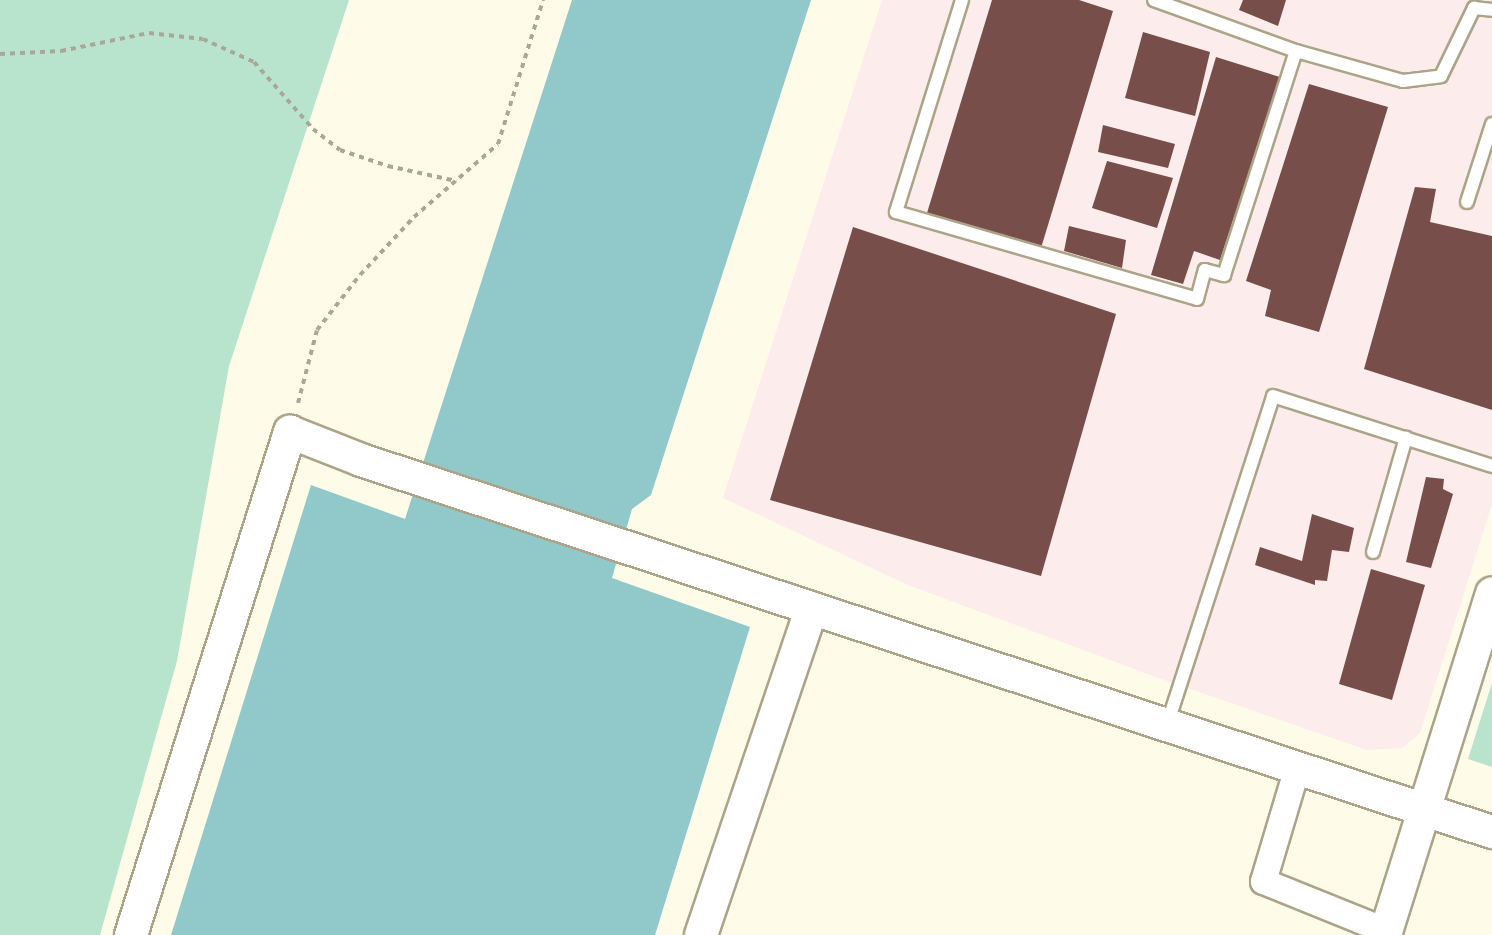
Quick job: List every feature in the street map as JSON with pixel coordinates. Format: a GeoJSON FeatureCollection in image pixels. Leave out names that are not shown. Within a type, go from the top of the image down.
{"type":"FeatureCollection","features":[{"type":"Feature","properties":{"kind":"street"},"geometry":{"type":"LineString","coordinates":[[131,935],[290,432],[1492,832]]}},
{"type":"Feature","properties":{"kind":"street"},"geometry":{"type":"LineString","coordinates":[[1297,767],[1263,881],[1386,933],[1492,592]]}},
{"type":"Feature","properties":{"kind":"street"},"geometry":{"type":"LineString","coordinates":[[701,935],[812,608]]}},
{"type":"Feature","properties":{"kind":"lane"},"geometry":{"type":"LineString","coordinates":[[962,0],[896,212],[1198,299],[1205,270],[1224,275],[1296,50]]}},
{"type":"Feature","properties":{"kind":"lane"},"geometry":{"type":"LineString","coordinates":[[1154,0],[1296,50],[1403,80],[1441,76],[1474,8],[1492,10]]}},
{"type":"Feature","properties":{"kind":"lane"},"geometry":{"type":"LineString","coordinates":[[1466,202],[1492,124]]}},
{"type":"Feature","properties":{"kind":"lane"},"geometry":{"type":"LineString","coordinates":[[1167,724],[1273,396],[1492,466]]}},
{"type":"Feature","properties":{"kind":"lane"},"geometry":{"type":"LineString","coordinates":[[1373,552],[1406,438]]}},
{"type":"Feature","properties":{"kind":"path"},"geometry":{"type":"LineString","coordinates":[[290,432],[318,330],[374,260],[498,144],[544,0]]}},
{"type":"Feature","properties":{"kind":"path"},"geometry":{"type":"LineString","coordinates":[[0,54],[61,51],[149,33],[202,39],[254,62],[313,129],[340,150],[388,166],[456,180]]}},
{"type":"Feature","properties":{"kind":"shaded area"},"geometry":{"type":"Polygon","coordinates":[[[882,0],[1492,0],[1492,504],[1420,733],[1402,748],[1367,750],[1153,676],[908,585],[723,498],[882,0]]]}},
{"type":"Feature","properties":{"kind":"green space"},"geometry":{"type":"Polygon","coordinates":[[[0,0],[349,0],[229,366],[177,661],[100,935],[0,935],[0,0]]]}},
{"type":"Feature","properties":{"kind":"green space"},"geometry":{"type":"Polygon","coordinates":[[[1492,683],[1492,767],[1468,759],[1492,683]]]}},
{"type":"Feature","properties":{"kind":"water"},"geometry":{"type":"Polygon","coordinates":[[[572,0],[811,0],[651,495],[632,509],[612,578],[750,627],[655,935],[171,935],[311,485],[405,519],[572,0]]]}},
{"type":"Feature","properties":{"kind":"building"},"geometry":{"type":"Polygon","coordinates":[[[992,0],[1079,0],[1113,11],[1041,248],[927,213],[992,0]]]}},
{"type":"Feature","properties":{"kind":"building"},"geometry":{"type":"Polygon","coordinates":[[[1243,0],[1286,0],[1278,26],[1239,10],[1243,0]]]}},
{"type":"Feature","properties":{"kind":"building"},"geometry":{"type":"Polygon","coordinates":[[[1143,32],[1210,52],[1195,116],[1125,98],[1143,32]]]}},
{"type":"Feature","properties":{"kind":"building"},"geometry":{"type":"Polygon","coordinates":[[[1216,57],[1280,77],[1220,260],[1194,251],[1183,284],[1151,275],[1216,57]]]}},
{"type":"Feature","properties":{"kind":"building"},"geometry":{"type":"Polygon","coordinates":[[[1309,84],[1388,107],[1319,332],[1265,316],[1271,290],[1246,281],[1309,84]]]}},
{"type":"Feature","properties":{"kind":"building"},"geometry":{"type":"Polygon","coordinates":[[[1103,125],[1175,144],[1168,168],[1098,152],[1103,125]]]}},
{"type":"Feature","properties":{"kind":"building"},"geometry":{"type":"Polygon","coordinates":[[[1107,161],[1173,178],[1157,228],[1092,208],[1107,161]]]}},
{"type":"Feature","properties":{"kind":"building"},"geometry":{"type":"Polygon","coordinates":[[[1415,187],[1436,189],[1430,222],[1492,236],[1492,410],[1364,369],[1415,187]]]}},
{"type":"Feature","properties":{"kind":"building"},"geometry":{"type":"Polygon","coordinates":[[[1069,226],[1126,240],[1122,268],[1064,251],[1069,226]]]}},
{"type":"Feature","properties":{"kind":"building"},"geometry":{"type":"Polygon","coordinates":[[[853,227],[1116,314],[1041,576],[770,500],[853,227]]]}},
{"type":"Feature","properties":{"kind":"building"},"geometry":{"type":"Polygon","coordinates":[[[1426,477],[1444,479],[1443,489],[1453,494],[1431,568],[1406,562],[1426,477]]]}},
{"type":"Feature","properties":{"kind":"building"},"geometry":{"type":"Polygon","coordinates":[[[1312,514],[1354,528],[1349,552],[1332,550],[1327,581],[1315,580],[1315,585],[1255,565],[1260,547],[1302,561],[1312,514]]]}},
{"type":"Feature","properties":{"kind":"building"},"geometry":{"type":"Polygon","coordinates":[[[1371,569],[1425,585],[1392,700],[1339,684],[1371,569]]]}}]}
